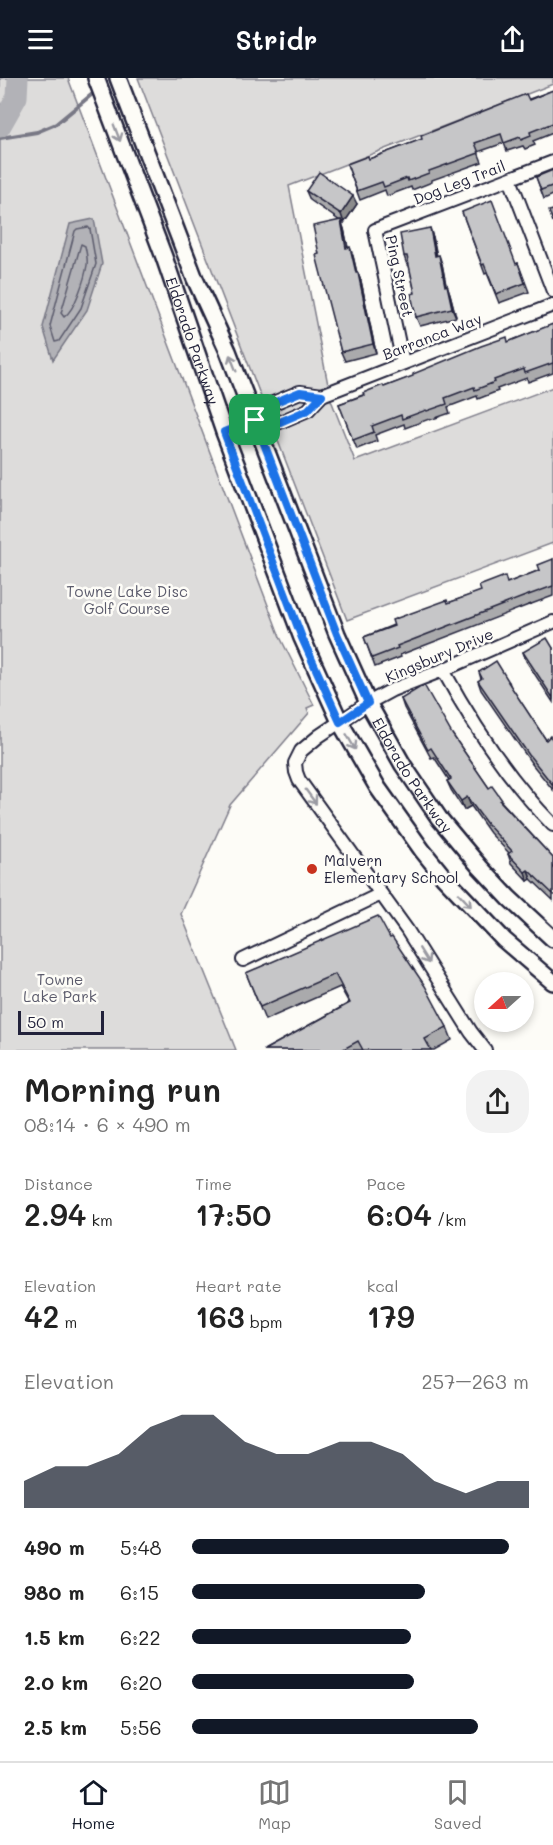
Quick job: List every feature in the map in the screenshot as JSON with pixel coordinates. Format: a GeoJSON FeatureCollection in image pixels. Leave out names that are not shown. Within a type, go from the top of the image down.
{"type":"FeatureCollection","features":[{"type":"Feature","properties":{"kind":"main road","name":"Eldorado Parkway"},"geometry":{"type":"LineString","coordinates":[[96,78],[164,257],[224,432],[302,638],[340,722],[378,788],[443,876],[504,940],[553,982]]}},
{"type":"Feature","properties":{"kind":"main road","name":"Eldorado Parkway"},"geometry":{"type":"LineString","coordinates":[[118,78],[179,240],[228,351],[337,634],[368,703],[402,765],[439,818],[509,898],[553,939]]}},
{"type":"Feature","properties":{"kind":"street","name":"Dog Leg Trail"},"geometry":{"type":"LineString","coordinates":[[375,230],[553,162]]}},
{"type":"Feature","properties":{"kind":"street"},"geometry":{"type":"LineString","coordinates":[[510,179],[553,291]]}},
{"type":"Feature","properties":{"kind":"street","name":"Ping Street"},"geometry":{"type":"LineString","coordinates":[[375,230],[403,363]]}},
{"type":"Feature","properties":{"kind":"street","name":"Barranca Way"},"geometry":{"type":"LineString","coordinates":[[255,420],[273,425],[308,410],[322,395],[553,305]]}},
{"type":"Feature","properties":{"kind":"street","name":"Barranca Way"},"geometry":{"type":"LineString","coordinates":[[224,432],[255,420],[266,406],[300,392],[322,395]]}},
{"type":"Feature","properties":{"kind":"street","name":"Kingsbury Drive"},"geometry":{"type":"LineString","coordinates":[[485,1050],[471,1032],[407,930],[299,780],[295,763],[301,751],[319,736],[368,703],[392,690],[553,622]]}},
{"type":"Feature","properties":{"kind":"street"},"geometry":{"type":"LineString","coordinates":[[443,670],[466,713],[495,757],[530,802],[553,825]]}},
{"type":"Feature","properties":{"kind":"street"},"geometry":{"type":"LineString","coordinates":[[243,960],[381,894]]}},
{"type":"Feature","properties":{"kind":"green space"},"geometry":{"type":"Polygon","coordinates":[[[0,78],[68,78],[280,637],[314,705],[307,708],[309,713],[230,805],[181,914],[236,1050],[0,1050],[0,78]]]}},
{"type":"Feature","properties":{"kind":"green space"},"geometry":{"type":"Polygon","coordinates":[[[138,78],[553,78],[553,84],[289,186],[331,400],[355,461],[553,387],[553,543],[347,620],[138,78]]]}},
{"type":"Feature","properties":{"kind":"water"},"geometry":{"type":"Polygon","coordinates":[[[94,219],[102,264],[87,310],[53,360],[43,327],[70,224],[94,219]]]}},
{"type":"Feature","properties":{"kind":"building"},"geometry":{"type":"Polygon","coordinates":[[[553,90],[553,123],[530,132],[531,136],[504,143],[501,134],[475,143],[479,153],[429,171],[429,173],[384,187],[382,182],[357,191],[347,164],[368,156],[369,159],[422,139],[421,136],[526,94],[529,100],[553,90]]]}},
{"type":"Feature","properties":{"kind":"building"},"geometry":{"type":"Polygon","coordinates":[[[553,170],[553,188],[552,186],[541,190],[536,177],[553,170]]]}},
{"type":"Feature","properties":{"kind":"building"},"geometry":{"type":"Polygon","coordinates":[[[319,172],[353,196],[341,214],[306,191],[319,172]]]}},
{"type":"Feature","properties":{"kind":"building"},"geometry":{"type":"Polygon","coordinates":[[[492,200],[525,283],[496,294],[484,264],[482,265],[462,212],[492,200]]]}},
{"type":"Feature","properties":{"kind":"building"},"geometry":{"type":"Polygon","coordinates":[[[553,210],[553,222],[549,211],[553,210]]]}},
{"type":"Feature","properties":{"kind":"building"},"geometry":{"type":"Polygon","coordinates":[[[341,220],[346,248],[350,247],[356,273],[358,273],[373,344],[341,352],[316,255],[319,254],[313,226],[341,220]]]}},
{"type":"Feature","properties":{"kind":"building"},"geometry":{"type":"Polygon","coordinates":[[[430,228],[435,256],[439,255],[452,308],[416,317],[411,294],[415,293],[400,234],[430,228]]]}},
{"type":"Feature","properties":{"kind":"building"},"geometry":{"type":"Polygon","coordinates":[[[553,324],[553,363],[525,373],[524,369],[475,390],[474,387],[445,398],[447,404],[427,411],[402,419],[401,415],[372,426],[374,432],[353,440],[339,404],[383,385],[384,387],[413,376],[413,374],[481,346],[507,337],[508,342],[553,324]]]}},
{"type":"Feature","properties":{"kind":"building"},"geometry":{"type":"Polygon","coordinates":[[[553,559],[553,586],[397,646],[398,648],[372,658],[364,637],[394,626],[392,620],[447,600],[448,603],[481,591],[479,586],[505,576],[507,583],[540,570],[538,565],[553,559]]]}},
{"type":"Feature","properties":{"kind":"building"},"geometry":{"type":"Polygon","coordinates":[[[547,638],[553,648],[553,698],[523,652],[547,638]]]}},
{"type":"Feature","properties":{"kind":"building"},"geometry":{"type":"Polygon","coordinates":[[[496,661],[546,740],[550,736],[553,740],[553,785],[529,755],[478,681],[482,678],[479,672],[496,661]]]}},
{"type":"Feature","properties":{"kind":"building"},"geometry":{"type":"Polygon","coordinates":[[[424,685],[452,734],[489,788],[492,786],[502,800],[500,801],[553,858],[553,894],[528,870],[525,872],[508,854],[512,851],[487,824],[467,797],[461,801],[447,781],[451,779],[431,748],[428,750],[401,699],[424,685]]]}},
{"type":"Feature","properties":{"kind":"building"},"geometry":{"type":"Polygon","coordinates":[[[378,916],[390,938],[392,937],[425,986],[447,1027],[425,1039],[431,1050],[363,1050],[358,1041],[342,1050],[264,1050],[350,1003],[335,974],[260,1007],[246,973],[378,916]]]}},
{"type":"Feature","properties":{"kind":"waterway"},"geometry":{"type":"LineString","coordinates":[[0,127],[17,97],[18,78]]}},
{"type":"Feature","properties":{"kind":"waterway"},"geometry":{"type":"LineString","coordinates":[[0,138],[37,132],[56,124],[96,91]]}},
{"type":"Feature","properties":{"kind":"place","name":"Malvern Elementary School"},"geometry":{"type":"Point","coordinates":[312,869]}},
{"type":"Feature","properties":{"kind":"route"},"geometry":{"type":"LineString","coordinates":[[255,420],[273,425],[308,410],[322,395],[300,392],[266,406],[255,420],[224,432],[302,638],[340,722],[368,703],[337,634],[255,420]]}},
{"type":"Feature","properties":{"kind":"park label","name":"Towne Lake Disc Golf Course"},"geometry":{"type":"Point","coordinates":[127,600]}},
{"type":"Feature","properties":{"kind":"park label","name":"Towne Lake Park"},"geometry":{"type":"Point","coordinates":[60,988]}}]}
